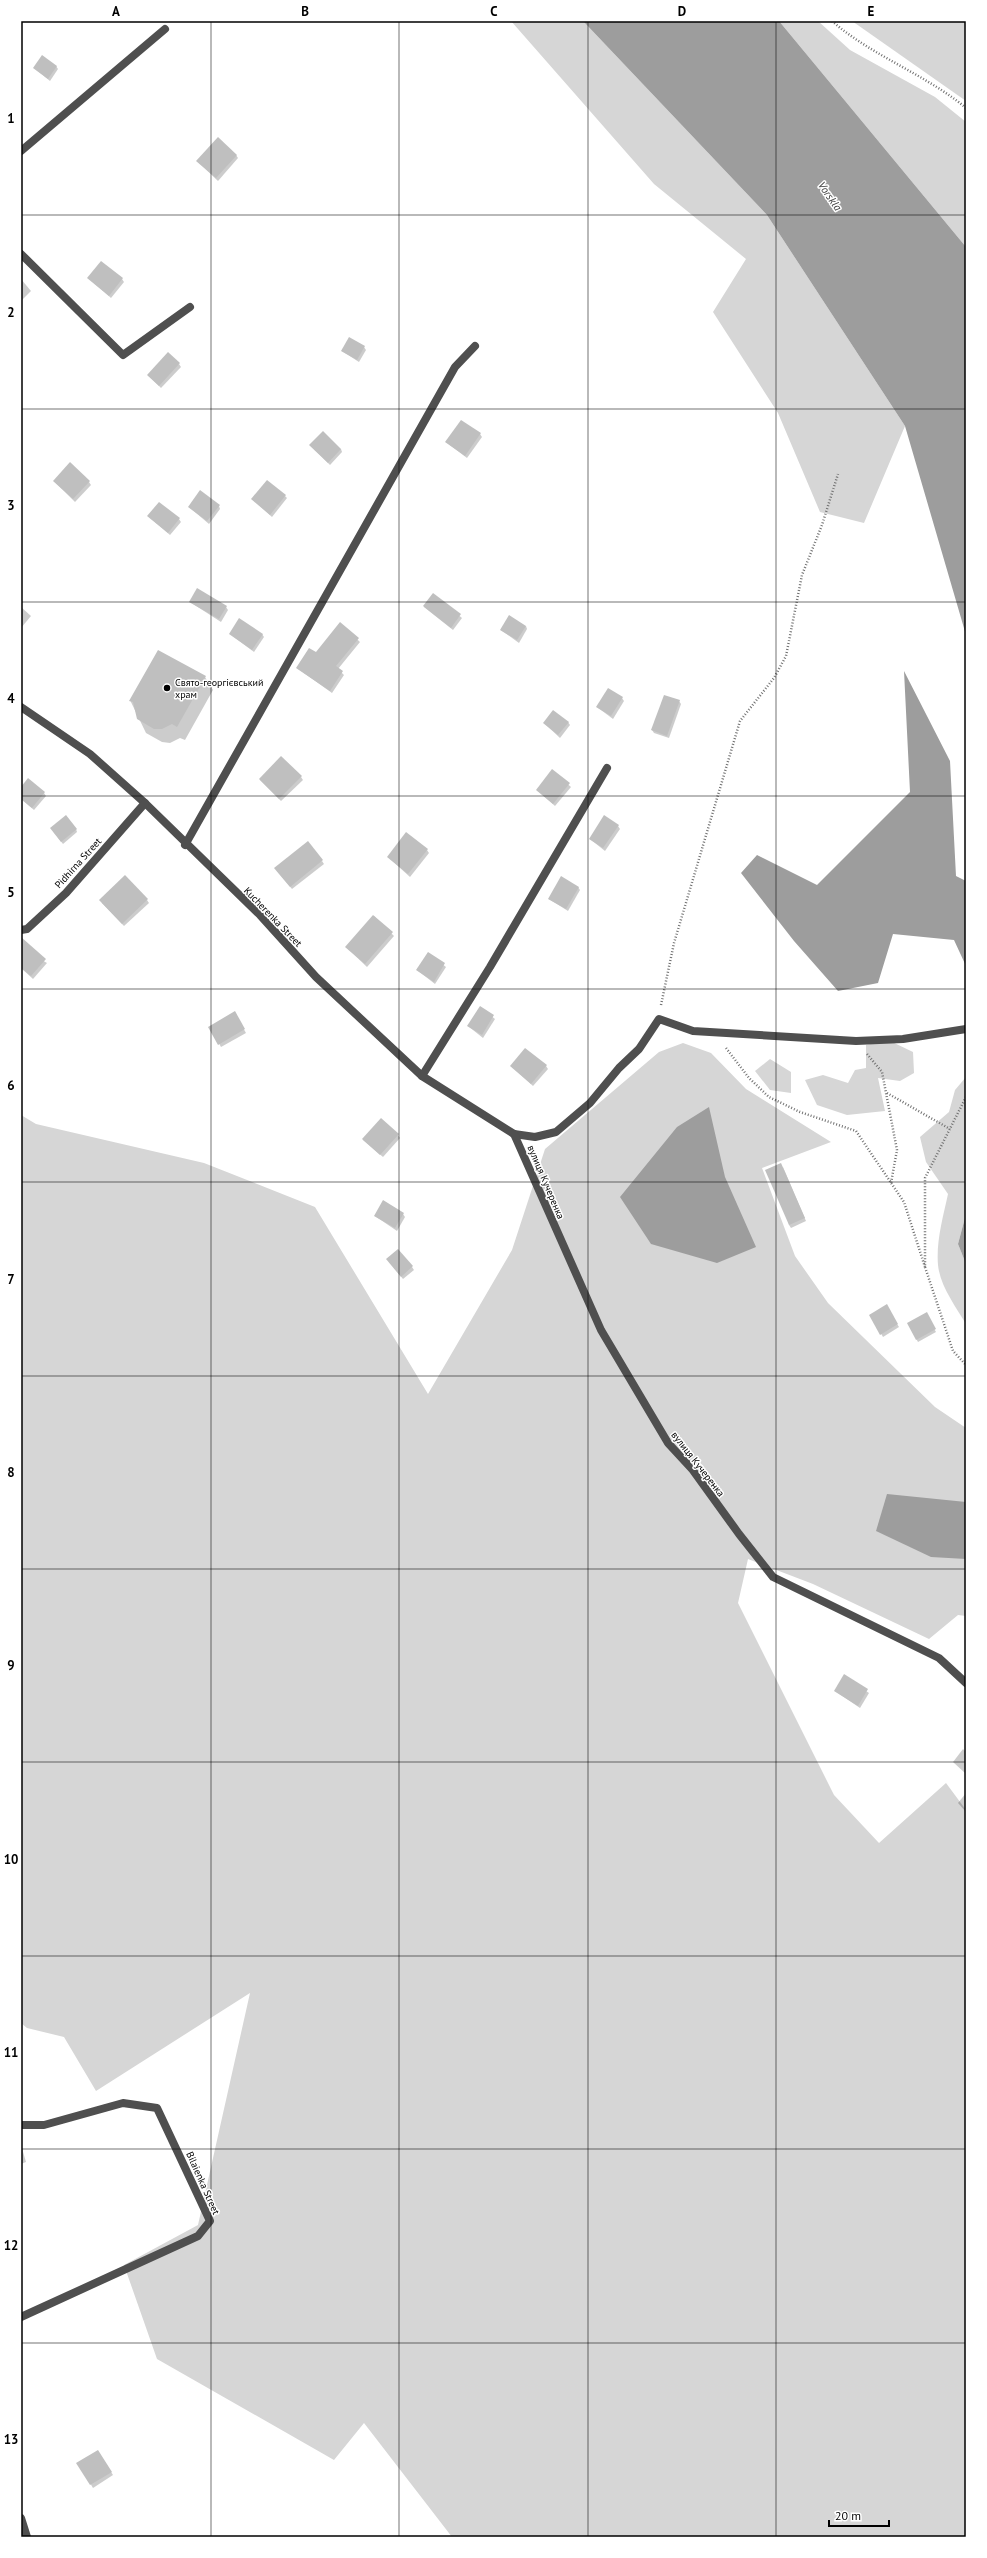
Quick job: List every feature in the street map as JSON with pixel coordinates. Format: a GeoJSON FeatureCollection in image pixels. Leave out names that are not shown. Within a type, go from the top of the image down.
{"type":"FeatureCollection","features":[{"type":"Feature","properties":{"kind":"street"},"geometry":{"type":"LineString","coordinates":[[21,151],[165,29]]}},
{"type":"Feature","properties":{"kind":"street"},"geometry":{"type":"LineString","coordinates":[[21,254],[123,355],[190,307]]}},
{"type":"Feature","properties":{"kind":"street"},"geometry":{"type":"LineString","coordinates":[[185,845],[455,367],[475,346]]}},
{"type":"Feature","properties":{"kind":"street","name":"Kucherenka Street"},"geometry":{"type":"LineString","coordinates":[[21,707],[90,754],[145,803],[185,845],[260,915],[316,978],[422,1076],[514,1134]]}},
{"type":"Feature","properties":{"kind":"street"},"geometry":{"type":"LineString","coordinates":[[422,1076],[490,968],[607,768]]}},
{"type":"Feature","properties":{"kind":"street","name":"Pidhirna Street"},"geometry":{"type":"LineString","coordinates":[[21,930],[27,929],[66,893],[145,803]]}},
{"type":"Feature","properties":{"kind":"street"},"geometry":{"type":"LineString","coordinates":[[514,1134],[535,1137],[556,1132],[590,1103],[619,1068],[639,1049],[658,1019],[693,1031],[856,1041],[904,1039],[966,1029]]}},
{"type":"Feature","properties":{"kind":"street","name":"вулиця Кучеренка"},"geometry":{"type":"LineString","coordinates":[[514,1134],[601,1330],[668,1443],[692,1469],[738,1534],[773,1577],[939,1658],[966,1683]]}},
{"type":"Feature","properties":{"kind":"street","name":"Bilaienka Street"},"geometry":{"type":"LineString","coordinates":[[21,2125],[44,2125],[123,2103],[157,2108],[210,2221],[198,2236],[21,2317]]}},
{"type":"Feature","properties":{"kind":"street"},"geometry":{"type":"LineString","coordinates":[[21,2518],[27,2537]]}},
{"type":"Feature","properties":{"kind":"path"},"geometry":{"type":"LineString","coordinates":[[832,21],[864,45],[906,69],[966,108]]}},
{"type":"Feature","properties":{"kind":"path"},"geometry":{"type":"LineString","coordinates":[[658,1019],[674,943],[740,721],[774,678],[786,656],[802,575],[822,525],[838,474]]}},
{"type":"Feature","properties":{"kind":"path"},"geometry":{"type":"LineString","coordinates":[[712,1032],[749,1078],[769,1097],[800,1112],[856,1131],[904,1202],[953,1351],[966,1365]]}},
{"type":"Feature","properties":{"kind":"path"},"geometry":{"type":"LineString","coordinates":[[856,1041],[882,1072],[897,1150],[891,1182]]}},
{"type":"Feature","properties":{"kind":"path"},"geometry":{"type":"LineString","coordinates":[[886,1093],[950,1129]]}},
{"type":"Feature","properties":{"kind":"path"},"geometry":{"type":"LineString","coordinates":[[925,1267],[925,1178],[966,1097]]}},
{"type":"Feature","properties":{"kind":"shaded area"},"geometry":{"type":"Polygon","coordinates":[[[511,21],[583,21],[767,215],[905,426],[864,523],[820,512],[778,413],[713,312],[746,259],[654,184],[511,21]]]}},
{"type":"Feature","properties":{"kind":"shaded area"},"geometry":{"type":"Polygon","coordinates":[[[779,21],[818,21],[850,50],[935,97],[966,122],[966,247],[779,21]]]}},
{"type":"Feature","properties":{"kind":"shaded area"},"geometry":{"type":"Polygon","coordinates":[[[852,21],[966,21],[966,101],[852,21]]]}},
{"type":"Feature","properties":{"kind":"shaded area"},"geometry":{"type":"Polygon","coordinates":[[[888,1040],[913,1052],[914,1073],[900,1081],[878,1078],[885,1111],[847,1115],[817,1105],[805,1080],[823,1075],[848,1083],[855,1070],[866,1068],[866,1045],[888,1040]]]}},
{"type":"Feature","properties":{"kind":"shaded area"},"geometry":{"type":"Polygon","coordinates":[[[683,1043],[711,1053],[746,1089],[831,1142],[762,1168],[795,1256],[828,1303],[935,1407],[966,1428],[966,1616],[958,1615],[929,1639],[813,1584],[748,1559],[738,1603],[834,1795],[879,1843],[946,1783],[966,1810],[966,2537],[452,2537],[364,2423],[334,2460],[157,2359],[124,2265],[198,2225],[250,1993],[96,2091],[64,2037],[27,2028],[21,2023],[21,1115],[36,1124],[204,1163],[315,1207],[428,1394],[512,1250],[545,1149],[659,1052],[683,1043]]]}},
{"type":"Feature","properties":{"kind":"shaded area"},"geometry":{"type":"Polygon","coordinates":[[[770,1059],[791,1072],[791,1093],[770,1090],[755,1071],[770,1059]]]}},
{"type":"Feature","properties":{"kind":"shaded area"},"geometry":{"type":"Polygon","coordinates":[[[966,1077],[966,1214],[958,1244],[966,1264],[966,1324],[949,1296],[939,1273],[939,1238],[948,1194],[926,1162],[920,1137],[949,1112],[955,1090],[966,1077]]]}},
{"type":"Feature","properties":{"kind":"water","name":"Vorskla"},"geometry":{"type":"Polygon","coordinates":[[[583,21],[779,21],[966,247],[966,635],[905,426],[767,215],[583,21]]]}},
{"type":"Feature","properties":{"kind":"water"},"geometry":{"type":"Polygon","coordinates":[[[904,671],[950,761],[956,876],[966,881],[966,966],[954,940],[893,934],[878,983],[838,991],[794,941],[741,873],[757,855],[817,885],[910,792],[904,671]]]}},
{"type":"Feature","properties":{"kind":"water"},"geometry":{"type":"Polygon","coordinates":[[[709,1107],[725,1177],[756,1247],[717,1263],[651,1244],[620,1197],[677,1127],[709,1107]]]}},
{"type":"Feature","properties":{"kind":"water"},"geometry":{"type":"Polygon","coordinates":[[[966,1214],[966,1264],[958,1244],[966,1214]]]}},
{"type":"Feature","properties":{"kind":"water"},"geometry":{"type":"Polygon","coordinates":[[[887,1494],[966,1502],[966,1559],[931,1557],[876,1531],[887,1494]]]}},
{"type":"Feature","properties":{"kind":"building"},"geometry":{"type":"Polygon","coordinates":[[[42,55],[57,66],[48,79],[33,68],[42,55]]]}},
{"type":"Feature","properties":{"kind":"building"},"geometry":{"type":"Polygon","coordinates":[[[218,137],[237,155],[216,178],[196,161],[218,137]]]}},
{"type":"Feature","properties":{"kind":"building"},"geometry":{"type":"Polygon","coordinates":[[[101,261],[123,278],[109,296],[87,278],[101,261]]]}},
{"type":"Feature","properties":{"kind":"building"},"geometry":{"type":"Polygon","coordinates":[[[349,337],[365,346],[357,360],[341,351],[349,337]]]}},
{"type":"Feature","properties":{"kind":"building"},"geometry":{"type":"Polygon","coordinates":[[[168,352],[180,363],[159,386],[147,375],[168,352]]]}},
{"type":"Feature","properties":{"kind":"building"},"geometry":{"type":"Polygon","coordinates":[[[461,420],[481,433],[465,456],[445,442],[461,420]]]}},
{"type":"Feature","properties":{"kind":"building"},"geometry":{"type":"Polygon","coordinates":[[[323,431],[341,449],[328,463],[309,445],[323,431]]]}},
{"type":"Feature","properties":{"kind":"building"},"geometry":{"type":"Polygon","coordinates":[[[70,462],[90,481],[73,499],[53,481],[70,462]]]}},
{"type":"Feature","properties":{"kind":"building"},"geometry":{"type":"Polygon","coordinates":[[[267,480],[286,495],[270,515],[251,499],[267,480]]]}},
{"type":"Feature","properties":{"kind":"building"},"geometry":{"type":"Polygon","coordinates":[[[200,490],[220,505],[207,521],[188,507],[200,490]]]}},
{"type":"Feature","properties":{"kind":"building"},"geometry":{"type":"Polygon","coordinates":[[[159,502],[180,518],[168,533],[147,516],[159,502]]]}},
{"type":"Feature","properties":{"kind":"building"},"geometry":{"type":"Polygon","coordinates":[[[197,588],[227,606],[219,619],[189,602],[197,588]]]}},
{"type":"Feature","properties":{"kind":"building"},"geometry":{"type":"Polygon","coordinates":[[[433,593],[461,614],[451,628],[423,606],[433,593]]]}},
{"type":"Feature","properties":{"kind":"building"},"geometry":{"type":"Polygon","coordinates":[[[509,615],[526,626],[517,640],[500,630],[509,615]]]}},
{"type":"Feature","properties":{"kind":"building"},"geometry":{"type":"Polygon","coordinates":[[[239,618],[263,634],[252,650],[229,634],[239,618]]]}},
{"type":"Feature","properties":{"kind":"building"},"geometry":{"type":"Polygon","coordinates":[[[340,622],[359,638],[336,666],[343,671],[330,691],[296,668],[309,648],[316,652],[340,622]]]}},
{"type":"Feature","properties":{"kind":"building","name":"Свято-георгієвський храм"},"geometry":{"type":"Polygon","coordinates":[[[158,650],[206,676],[177,727],[172,724],[162,729],[154,729],[137,719],[133,702],[129,701],[158,650]]]}},
{"type":"Feature","properties":{"kind":"building"},"geometry":{"type":"Polygon","coordinates":[[[608,688],[623,697],[611,716],[596,707],[608,688]]]}},
{"type":"Feature","properties":{"kind":"building"},"geometry":{"type":"Polygon","coordinates":[[[664,695],[680,700],[667,736],[651,730],[664,695]]]}},
{"type":"Feature","properties":{"kind":"building"},"geometry":{"type":"Polygon","coordinates":[[[553,710],[569,722],[558,735],[543,723],[553,710]]]}},
{"type":"Feature","properties":{"kind":"building"},"geometry":{"type":"Polygon","coordinates":[[[281,756],[302,776],[279,799],[259,779],[281,756]]]}},
{"type":"Feature","properties":{"kind":"building"},"geometry":{"type":"Polygon","coordinates":[[[552,769],[570,783],[553,804],[536,790],[552,769]]]}},
{"type":"Feature","properties":{"kind":"building"},"geometry":{"type":"Polygon","coordinates":[[[28,778],[45,792],[32,808],[21,799],[21,787],[28,778]]]}},
{"type":"Feature","properties":{"kind":"building"},"geometry":{"type":"Polygon","coordinates":[[[66,815],[77,829],[61,842],[50,828],[66,815]]]}},
{"type":"Feature","properties":{"kind":"building"},"geometry":{"type":"Polygon","coordinates":[[[604,815],[619,825],[603,848],[589,839],[604,815]]]}},
{"type":"Feature","properties":{"kind":"building"},"geometry":{"type":"Polygon","coordinates":[[[406,832],[428,849],[408,874],[387,857],[406,832]]]}},
{"type":"Feature","properties":{"kind":"building"},"geometry":{"type":"Polygon","coordinates":[[[308,841],[323,860],[290,887],[274,868],[308,841]]]}},
{"type":"Feature","properties":{"kind":"building"},"geometry":{"type":"Polygon","coordinates":[[[125,875],[148,899],[122,924],[99,900],[125,875]]]}},
{"type":"Feature","properties":{"kind":"building"},"geometry":{"type":"Polygon","coordinates":[[[561,876],[579,887],[566,909],[548,899],[561,876]]]}},
{"type":"Feature","properties":{"kind":"building"},"geometry":{"type":"Polygon","coordinates":[[[373,915],[393,932],[365,964],[345,947],[373,915]]]}},
{"type":"Feature","properties":{"kind":"building"},"geometry":{"type":"Polygon","coordinates":[[[21,937],[46,959],[31,976],[21,968],[21,937]]]}},
{"type":"Feature","properties":{"kind":"building"},"geometry":{"type":"Polygon","coordinates":[[[428,952],[445,963],[434,982],[416,970],[428,952]]]}},
{"type":"Feature","properties":{"kind":"building"},"geometry":{"type":"Polygon","coordinates":[[[480,1006],[494,1015],[482,1035],[467,1026],[480,1006]]]}},
{"type":"Feature","properties":{"kind":"building"},"geometry":{"type":"Polygon","coordinates":[[[235,1011],[245,1029],[218,1045],[208,1027],[235,1011]]]}},
{"type":"Feature","properties":{"kind":"building"},"geometry":{"type":"Polygon","coordinates":[[[525,1048],[547,1065],[531,1084],[510,1066],[525,1048]]]}},
{"type":"Feature","properties":{"kind":"building"},"geometry":{"type":"Polygon","coordinates":[[[381,1118],[399,1134],[380,1155],[362,1139],[381,1118]]]}},
{"type":"Feature","properties":{"kind":"building"},"geometry":{"type":"Polygon","coordinates":[[[781,1163],[805,1218],[789,1225],[765,1170],[781,1163]]]}},
{"type":"Feature","properties":{"kind":"building"},"geometry":{"type":"Polygon","coordinates":[[[383,1200],[404,1213],[395,1228],[374,1216],[383,1200]]]}},
{"type":"Feature","properties":{"kind":"building"},"geometry":{"type":"Polygon","coordinates":[[[398,1249],[413,1266],[401,1277],[386,1259],[398,1249]]]}},
{"type":"Feature","properties":{"kind":"building"},"geometry":{"type":"Polygon","coordinates":[[[887,1304],[898,1324],[880,1335],[869,1315],[887,1304]]]}},
{"type":"Feature","properties":{"kind":"building"},"geometry":{"type":"Polygon","coordinates":[[[927,1312],[936,1329],[916,1340],[907,1323],[927,1312]]]}},
{"type":"Feature","properties":{"kind":"building"},"geometry":{"type":"Polygon","coordinates":[[[844,1674],[868,1689],[858,1706],[834,1691],[844,1674]]]}},
{"type":"Feature","properties":{"kind":"building"},"geometry":{"type":"Polygon","coordinates":[[[98,2450],[112,2472],[90,2485],[76,2463],[98,2450]]]}},
{"type":"Feature","properties":{"kind":"place","name":"Свято-георгієвський храм"},"geometry":{"type":"Point","coordinates":[167,688]}}]}
